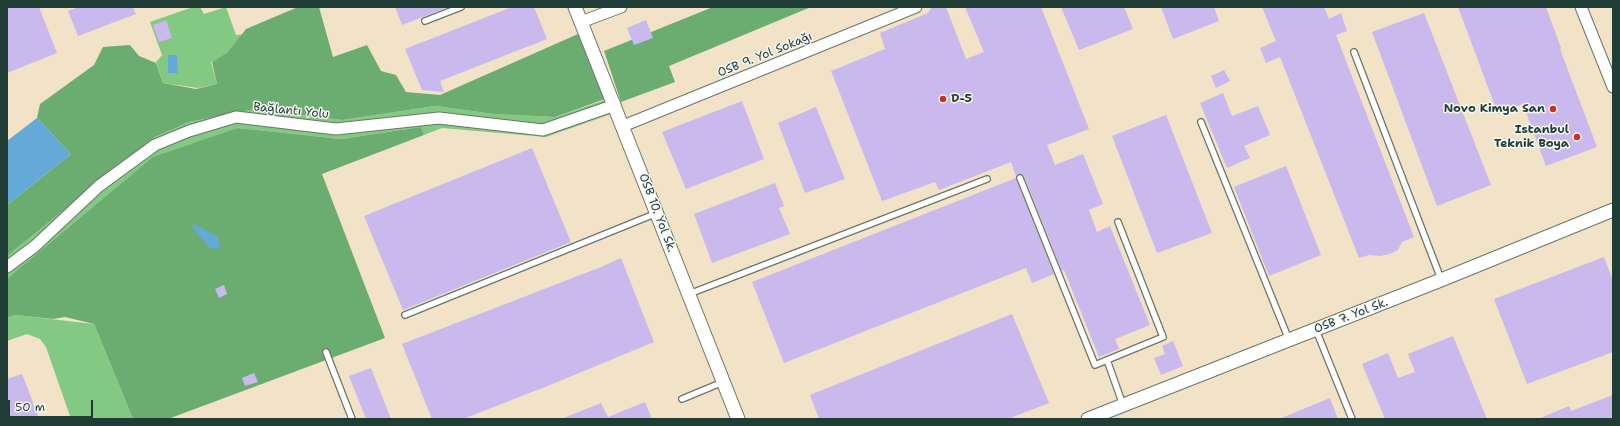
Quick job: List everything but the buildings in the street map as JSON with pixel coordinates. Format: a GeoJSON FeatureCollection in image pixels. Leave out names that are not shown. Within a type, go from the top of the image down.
{"type":"FeatureCollection","features":[{"type":"Feature","properties":{"kind":"street","name":"OSB 10. Yol Sk."},"geometry":{"type":"LineString","coordinates":[[575,7],[738,419]]}},
{"type":"Feature","properties":{"kind":"street"},"geometry":{"type":"LineString","coordinates":[[581,22],[621,7]]}},
{"type":"Feature","properties":{"kind":"street","name":"OSB 9. Yol Sokağı"},"geometry":{"type":"LineString","coordinates":[[623,126],[916,7]]}},
{"type":"Feature","properties":{"kind":"street"},"geometry":{"type":"LineString","coordinates":[[1581,7],[1613,87]]}},
{"type":"Feature","properties":{"kind":"street","name":"Bağlantı Yolu"},"geometry":{"type":"LineString","coordinates":[[7,267],[35,246],[99,186],[155,145],[189,131],[236,117],[336,129],[439,118],[543,130],[615,105]]}},
{"type":"Feature","properties":{"kind":"street","name":"OSB 7. Yol Sk."},"geometry":{"type":"LineString","coordinates":[[1088,419],[1316,330],[1613,210]]}},
{"type":"Feature","properties":{"kind":"lane"},"geometry":{"type":"LineString","coordinates":[[425,21],[460,7]]}},
{"type":"Feature","properties":{"kind":"lane"},"geometry":{"type":"LineString","coordinates":[[1354,52],[1441,280]]}},
{"type":"Feature","properties":{"kind":"lane"},"geometry":{"type":"LineString","coordinates":[[1201,122],[1289,340]]}},
{"type":"Feature","properties":{"kind":"lane"},"geometry":{"type":"LineString","coordinates":[[1020,178],[1095,365],[1163,337],[1118,222]]}},
{"type":"Feature","properties":{"kind":"lane"},"geometry":{"type":"LineString","coordinates":[[689,294],[987,179]]}},
{"type":"Feature","properties":{"kind":"lane"},"geometry":{"type":"LineString","coordinates":[[405,316],[657,213]]}},
{"type":"Feature","properties":{"kind":"lane"},"geometry":{"type":"LineString","coordinates":[[1316,330],[1352,419]]}},
{"type":"Feature","properties":{"kind":"lane"},"geometry":{"type":"LineString","coordinates":[[326,352],[352,419]]}},
{"type":"Feature","properties":{"kind":"lane"},"geometry":{"type":"LineString","coordinates":[[1107,360],[1123,405]]}},
{"type":"Feature","properties":{"kind":"lane"},"geometry":{"type":"LineString","coordinates":[[682,399],[723,382]]}},
{"type":"Feature","properties":{"kind":"green space"},"geometry":{"type":"Polygon","coordinates":[[[193,7],[200,7],[204,14],[226,7],[236,35],[248,34],[225,56],[211,62],[217,84],[198,88],[163,83],[156,62],[162,55],[150,22],[193,7]]]}},
{"type":"Feature","properties":{"kind":"green space"},"geometry":{"type":"Polygon","coordinates":[[[298,7],[319,7],[333,57],[367,45],[381,71],[396,75],[406,92],[440,95],[578,34],[605,99],[555,117],[494,114],[435,106],[342,120],[255,109],[189,122],[155,137],[7,256],[7,205],[71,154],[37,118],[40,104],[94,65],[103,47],[130,45],[139,56],[156,63],[163,83],[196,89],[217,84],[212,62],[227,53],[246,29],[298,7]]]}},
{"type":"Feature","properties":{"kind":"green space"},"geometry":{"type":"Polygon","coordinates":[[[713,7],[811,7],[669,66],[675,82],[621,102],[604,51],[713,7]]]}},
{"type":"Feature","properties":{"kind":"green space"},"geometry":{"type":"Polygon","coordinates":[[[605,100],[611,114],[546,137],[442,128],[424,135],[421,127],[341,139],[238,128],[7,279],[7,256],[155,137],[189,122],[255,109],[342,120],[435,106],[494,114],[555,117],[605,100]]]}},
{"type":"Feature","properties":{"kind":"green space"},"geometry":{"type":"Polygon","coordinates":[[[421,127],[424,135],[322,174],[385,338],[168,419],[133,419],[94,324],[65,317],[53,319],[15,315],[7,318],[7,279],[153,157],[238,128],[341,139],[421,127]]]}},
{"type":"Feature","properties":{"kind":"green space"},"geometry":{"type":"Polygon","coordinates":[[[15,315],[94,324],[133,419],[71,419],[46,347],[40,339],[27,334],[7,341],[7,318],[15,315]]]}},
{"type":"Feature","properties":{"kind":"water"},"geometry":{"type":"Polygon","coordinates":[[[168,55],[177,55],[178,73],[168,73],[168,55]]]}},
{"type":"Feature","properties":{"kind":"water"},"geometry":{"type":"Polygon","coordinates":[[[37,118],[71,154],[7,205],[7,141],[37,118]]]}},
{"type":"Feature","properties":{"kind":"water"},"geometry":{"type":"Polygon","coordinates":[[[194,224],[217,236],[220,243],[218,249],[210,248],[192,227],[194,224]]]}},
{"type":"Feature","properties":{"kind":"place","name":"D-5"},"geometry":{"type":"Point","coordinates":[943,99]}},
{"type":"Feature","properties":{"kind":"place","name":"Novo Kimya San"},"geometry":{"type":"Point","coordinates":[1553,109]}},
{"type":"Feature","properties":{"kind":"place","name":"Istanbul Teknik Boya"},"geometry":{"type":"Point","coordinates":[1577,137]}}]}
